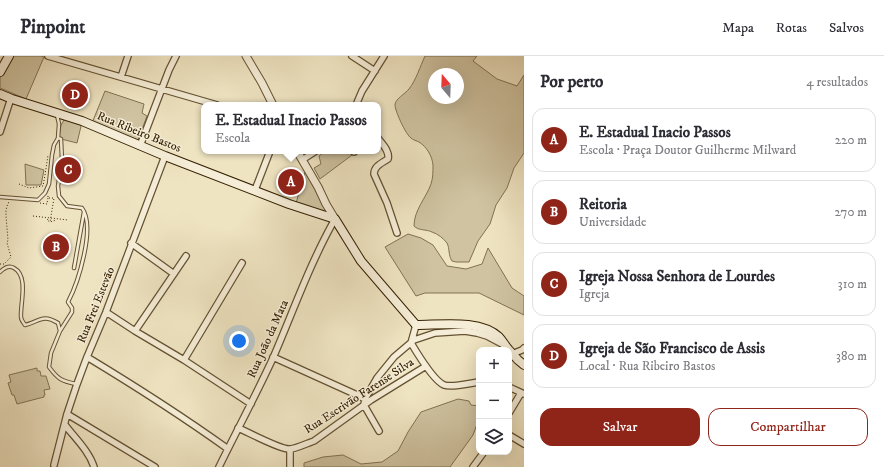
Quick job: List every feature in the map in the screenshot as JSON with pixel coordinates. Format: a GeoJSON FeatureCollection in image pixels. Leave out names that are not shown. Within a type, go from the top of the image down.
{"type":"FeatureCollection","features":[{"type":"Feature","properties":{"kind":"main road"},"geometry":{"type":"LineString","coordinates":[[0,72],[9,56]]}},
{"type":"Feature","properties":{"kind":"main road","name":"Rua Ribeiro Bastos"},"geometry":{"type":"LineString","coordinates":[[0,94],[82,121],[164,156],[289,204],[335,219]]}},
{"type":"Feature","properties":{"kind":"main road"},"geometry":{"type":"LineString","coordinates":[[335,219],[361,261],[416,325],[454,324],[479,326],[499,337],[507,347]]}},
{"type":"Feature","properties":{"kind":"main road"},"geometry":{"type":"LineString","coordinates":[[512,353],[524,365]]}},
{"type":"Feature","properties":{"kind":"street"},"geometry":{"type":"LineString","coordinates":[[48,56],[206,102]]}},
{"type":"Feature","properties":{"kind":"street"},"geometry":{"type":"LineString","coordinates":[[120,77],[128,56]]}},
{"type":"Feature","properties":{"kind":"street"},"geometry":{"type":"LineString","coordinates":[[140,146],[168,70],[176,56]]}},
{"type":"Feature","properties":{"kind":"street"},"geometry":{"type":"LineString","coordinates":[[246,56],[271,102]]}},
{"type":"Feature","properties":{"kind":"street"},"geometry":{"type":"LineString","coordinates":[[352,56],[375,71]]}},
{"type":"Feature","properties":{"kind":"street"},"geometry":{"type":"LineString","coordinates":[[357,102],[362,91],[384,56]]}},
{"type":"Feature","properties":{"kind":"street"},"geometry":{"type":"LineString","coordinates":[[0,132],[11,98]]}},
{"type":"Feature","properties":{"kind":"street"},"geometry":{"type":"LineString","coordinates":[[381,142],[389,157],[375,168],[374,174],[387,203],[397,233]]}},
{"type":"Feature","properties":{"kind":"street"},"geometry":{"type":"LineString","coordinates":[[255,190],[269,154]]}},
{"type":"Feature","properties":{"kind":"street"},"geometry":{"type":"LineString","coordinates":[[299,154],[318,186],[335,219]]}},
{"type":"Feature","properties":{"kind":"street"},"geometry":{"type":"LineString","coordinates":[[302,160],[311,154]]}},
{"type":"Feature","properties":{"kind":"street","name":"Rua Frei Estevão"},"geometry":{"type":"LineString","coordinates":[[53,466],[77,384],[106,312],[164,156]]}},
{"type":"Feature","properties":{"kind":"street","name":"Rua João da Mata"},"geometry":{"type":"LineString","coordinates":[[219,467],[273,358],[324,239],[335,219]]}},
{"type":"Feature","properties":{"kind":"street"},"geometry":{"type":"LineString","coordinates":[[131,243],[174,274]]}},
{"type":"Feature","properties":{"kind":"street"},"geometry":{"type":"LineString","coordinates":[[135,331],[186,256]]}},
{"type":"Feature","properties":{"kind":"street"},"geometry":{"type":"LineString","coordinates":[[184,360],[242,263]]}},
{"type":"Feature","properties":{"kind":"street"},"geometry":{"type":"LineString","coordinates":[[106,312],[184,360],[251,404]]}},
{"type":"Feature","properties":{"kind":"street"},"geometry":{"type":"LineString","coordinates":[[416,325],[411,343],[435,377],[444,385],[454,386],[476,382]]}},
{"type":"Feature","properties":{"kind":"street"},"geometry":{"type":"LineString","coordinates":[[364,402],[377,378],[394,356],[414,340],[424,336],[434,333],[465,331],[487,336],[504,347]]}},
{"type":"Feature","properties":{"kind":"street"},"geometry":{"type":"LineString","coordinates":[[512,350],[524,348]]}},
{"type":"Feature","properties":{"kind":"street"},"geometry":{"type":"LineString","coordinates":[[87,357],[136,386],[228,449]]}},
{"type":"Feature","properties":{"kind":"street"},"geometry":{"type":"LineString","coordinates":[[273,358],[357,395],[364,402],[379,431]]}},
{"type":"Feature","properties":{"kind":"street","name":"Rua Escrivão Farense Silva"},"geometry":{"type":"LineString","coordinates":[[290,449],[314,441],[364,402],[426,366]]}},
{"type":"Feature","properties":{"kind":"street"},"geometry":{"type":"LineString","coordinates":[[512,389],[522,394],[512,409]]}},
{"type":"Feature","properties":{"kind":"street"},"geometry":{"type":"LineString","coordinates":[[67,414],[155,467]]}},
{"type":"Feature","properties":{"kind":"street"},"geometry":{"type":"LineString","coordinates":[[65,425],[85,451],[94,467]]}},
{"type":"Feature","properties":{"kind":"street"},"geometry":{"type":"LineString","coordinates":[[238,428],[271,443],[290,449],[290,467]]}},
{"type":"Feature","properties":{"kind":"street"},"geometry":{"type":"LineString","coordinates":[[512,437],[524,444]]}},
{"type":"Feature","properties":{"kind":"street"},"geometry":{"type":"LineString","coordinates":[[473,467],[482,455]]}},
{"type":"Feature","properties":{"kind":"lane"},"geometry":{"type":"LineString","coordinates":[[59,124],[60,114]]}},
{"type":"Feature","properties":{"kind":"lane"},"geometry":{"type":"LineString","coordinates":[[0,197],[38,200],[45,192],[49,184],[54,145],[58,138],[60,114]]}},
{"type":"Feature","properties":{"kind":"lane"},"geometry":{"type":"LineString","coordinates":[[58,138],[61,139],[62,160],[58,186],[59,196],[67,206],[82,208],[87,221],[87,234],[83,259],[74,292],[68,302],[72,308],[72,312],[60,331],[51,353],[49,367],[56,377],[77,384]]}},
{"type":"Feature","properties":{"kind":"lane"},"geometry":{"type":"LineString","coordinates":[[74,268],[84,211]]}},
{"type":"Feature","properties":{"kind":"lane"},"geometry":{"type":"LineString","coordinates":[[0,272],[7,266],[10,266],[17,270],[19,274],[22,281],[23,298],[21,316],[25,325],[39,319],[50,318],[58,323],[60,331]]}},
{"type":"Feature","properties":{"kind":"path"},"geometry":{"type":"LineString","coordinates":[[19,184],[29,188],[42,186],[48,152]]}},
{"type":"Feature","properties":{"kind":"path"},"geometry":{"type":"LineString","coordinates":[[38,203],[47,204],[48,198]]}},
{"type":"Feature","properties":{"kind":"path"},"geometry":{"type":"LineString","coordinates":[[0,264],[4,264],[11,257],[7,243],[6,210],[8,203],[11,202]]}},
{"type":"Feature","properties":{"kind":"path"},"geometry":{"type":"LineString","coordinates":[[50,222],[51,215]]}},
{"type":"Feature","properties":{"kind":"path"},"geometry":{"type":"LineString","coordinates":[[33,216],[68,220]]}},
{"type":"Feature","properties":{"kind":"path"},"geometry":{"type":"LineString","coordinates":[[50,222],[56,220],[51,218]]}},
{"type":"Feature","properties":{"kind":"path"},"geometry":{"type":"LineString","coordinates":[[50,222],[47,220],[51,218]]}},
{"type":"Feature","properties":{"kind":"shaded area"},"geometry":{"type":"Polygon","coordinates":[[[11,56],[44,57],[26,99],[0,88],[0,78],[11,56]]]}},
{"type":"Feature","properties":{"kind":"shaded area"},"geometry":{"type":"Polygon","coordinates":[[[425,56],[477,56],[473,61],[497,79],[517,86],[524,75],[524,153],[514,168],[507,188],[496,205],[490,224],[478,241],[469,262],[452,261],[447,243],[442,238],[430,231],[418,229],[414,226],[418,209],[429,189],[433,177],[432,158],[422,144],[412,139],[406,132],[395,108],[395,103],[407,91],[416,78],[425,56]]]}},
{"type":"Feature","properties":{"kind":"shaded area"},"geometry":{"type":"Polygon","coordinates":[[[105,91],[144,104],[142,113],[147,116],[138,140],[92,123],[105,91]]]}},
{"type":"Feature","properties":{"kind":"shaded area"},"geometry":{"type":"Polygon","coordinates":[[[66,117],[82,122],[77,143],[61,139],[59,136],[61,125],[66,117]]]}},
{"type":"Feature","properties":{"kind":"shaded area"},"geometry":{"type":"Polygon","coordinates":[[[321,154],[352,155],[320,179],[314,168],[321,164],[319,156],[321,154]]]}},
{"type":"Feature","properties":{"kind":"shaded area"},"geometry":{"type":"Polygon","coordinates":[[[25,164],[44,170],[41,185],[26,185],[25,164]]]}},
{"type":"Feature","properties":{"kind":"shaded area"},"geometry":{"type":"Polygon","coordinates":[[[305,172],[326,211],[321,213],[296,203],[305,172]]]}},
{"type":"Feature","properties":{"kind":"shaded area"},"geometry":{"type":"Polygon","coordinates":[[[408,234],[421,238],[433,245],[447,266],[466,269],[482,264],[488,248],[512,288],[524,296],[524,315],[479,293],[425,293],[416,296],[385,247],[408,234]]]}},
{"type":"Feature","properties":{"kind":"shaded area"},"geometry":{"type":"Polygon","coordinates":[[[37,368],[37,371],[40,371],[41,376],[46,376],[50,389],[44,390],[44,397],[17,404],[8,383],[11,382],[9,375],[37,368]]]}},
{"type":"Feature","properties":{"kind":"shaded area"},"geometry":{"type":"Polygon","coordinates":[[[458,399],[469,401],[471,405],[476,406],[476,427],[473,435],[450,467],[304,467],[304,463],[323,457],[343,455],[361,464],[382,462],[398,451],[421,412],[458,399]]]}},
{"type":"Feature","properties":{"kind":"place","name":"Igreja de São Francisco de Assis"},"geometry":{"type":"Point","coordinates":[75,95]}},
{"type":"Feature","properties":{"kind":"place","name":"Igreja Nossa Senhora de Lourdes"},"geometry":{"type":"Point","coordinates":[68,170]}},
{"type":"Feature","properties":{"kind":"place","name":"E. Estadual Inacio Passos"},"geometry":{"type":"Point","coordinates":[291,182]}},
{"type":"Feature","properties":{"kind":"place","name":"Reitoria"},"geometry":{"type":"Point","coordinates":[56,247]}}]}
